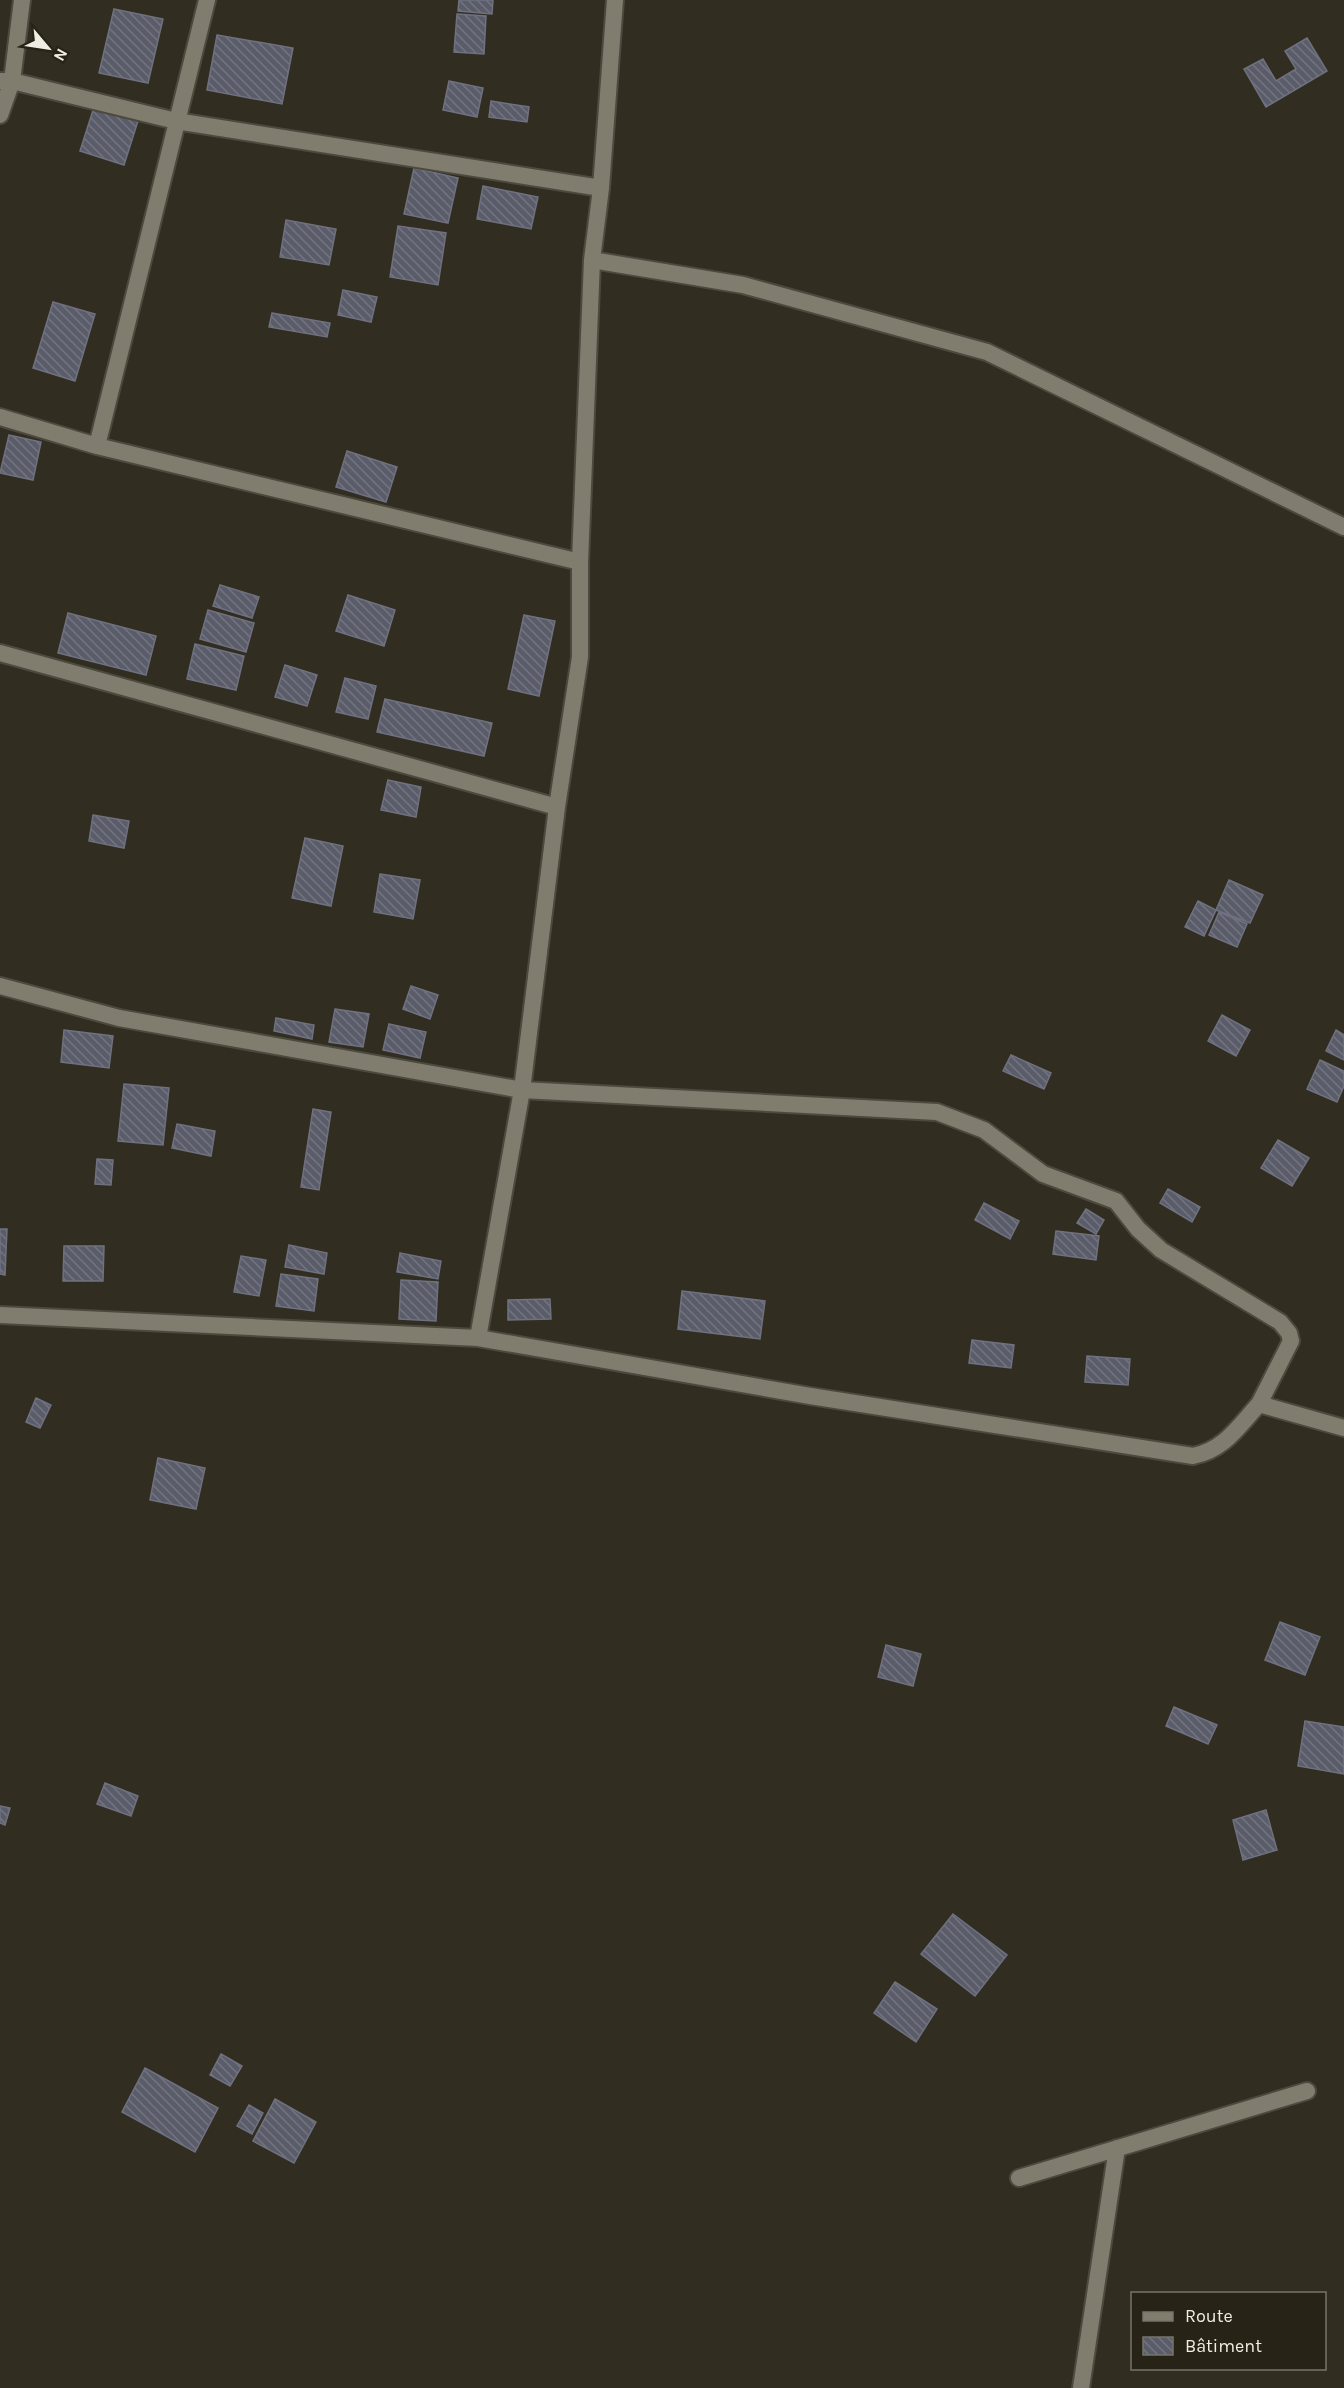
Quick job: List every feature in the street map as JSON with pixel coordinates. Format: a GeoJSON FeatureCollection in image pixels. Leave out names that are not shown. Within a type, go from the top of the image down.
{"type":"FeatureCollection","features":[{"type":"Feature","properties":{"kind":"street"},"geometry":{"type":"LineString","coordinates":[[0,115],[22,0]]}},
{"type":"Feature","properties":{"kind":"street"},"geometry":{"type":"LineString","coordinates":[[97,446],[207,0]]}},
{"type":"Feature","properties":{"kind":"street"},"geometry":{"type":"LineString","coordinates":[[478,1338],[522,1090],[557,807],[580,657],[580,562],[592,260],[601,188],[615,0]]}},
{"type":"Feature","properties":{"kind":"street"},"geometry":{"type":"LineString","coordinates":[[6,81],[176,121],[601,188]]}},
{"type":"Feature","properties":{"kind":"street"},"geometry":{"type":"LineString","coordinates":[[592,260],[743,285],[987,352],[1344,527]]}},
{"type":"Feature","properties":{"kind":"street"},"geometry":{"type":"LineString","coordinates":[[0,417],[97,446],[580,562]]}},
{"type":"Feature","properties":{"kind":"street"},"geometry":{"type":"LineString","coordinates":[[0,653],[557,807]]}},
{"type":"Feature","properties":{"kind":"street"},"geometry":{"type":"LineString","coordinates":[[0,986],[119,1018],[522,1090],[937,1112],[984,1130],[1042,1174],[1116,1200],[1137,1228],[1161,1250],[1280,1322],[1289,1333],[1291,1341],[1258,1404],[1223,1443],[1210,1453],[1193,1456],[810,1396],[478,1338],[0,1315]]}},
{"type":"Feature","properties":{"kind":"street"},"geometry":{"type":"LineString","coordinates":[[1258,1404],[1344,1428]]}},
{"type":"Feature","properties":{"kind":"street"},"geometry":{"type":"LineString","coordinates":[[1018,2178],[1307,2091]]}},
{"type":"Feature","properties":{"kind":"street"},"geometry":{"type":"LineString","coordinates":[[1081,2388],[1117,2148]]}},
{"type":"Feature","properties":{"kind":"building"},"geometry":{"type":"Polygon","coordinates":[[[459,0],[493,0],[492,14],[458,11],[459,0]]]}},
{"type":"Feature","properties":{"kind":"building"},"geometry":{"type":"Polygon","coordinates":[[[114,9],[163,19],[148,83],[99,73],[114,9]]]}},
{"type":"Feature","properties":{"kind":"building"},"geometry":{"type":"Polygon","coordinates":[[[457,14],[486,16],[484,54],[454,52],[457,14]]]}},
{"type":"Feature","properties":{"kind":"building"},"geometry":{"type":"Polygon","coordinates":[[[217,35],[293,48],[282,104],[207,90],[217,35]]]}},
{"type":"Feature","properties":{"kind":"building"},"geometry":{"type":"Polygon","coordinates":[[[1307,38],[1327,71],[1266,107],[1244,69],[1263,59],[1276,81],[1296,69],[1285,51],[1307,38]]]}},
{"type":"Feature","properties":{"kind":"building"},"geometry":{"type":"Polygon","coordinates":[[[449,81],[483,88],[477,117],[443,110],[449,81]]]}},
{"type":"Feature","properties":{"kind":"building"},"geometry":{"type":"Polygon","coordinates":[[[491,101],[529,107],[527,122],[489,117],[491,101]]]}},
{"type":"Feature","properties":{"kind":"building"},"geometry":{"type":"Polygon","coordinates":[[[94,107],[138,121],[124,165],[80,151],[94,107]]]}},
{"type":"Feature","properties":{"kind":"building"},"geometry":{"type":"Polygon","coordinates":[[[414,168],[458,178],[448,223],[404,214],[414,168]]]}},
{"type":"Feature","properties":{"kind":"building"},"geometry":{"type":"Polygon","coordinates":[[[483,186],[538,197],[531,229],[477,219],[483,186]]]}},
{"type":"Feature","properties":{"kind":"building"},"geometry":{"type":"Polygon","coordinates":[[[286,220],[336,229],[329,265],[280,257],[286,220]]]}},
{"type":"Feature","properties":{"kind":"building"},"geometry":{"type":"Polygon","coordinates":[[[398,226],[446,233],[438,285],[390,277],[398,226]]]}},
{"type":"Feature","properties":{"kind":"building"},"geometry":{"type":"Polygon","coordinates":[[[343,290],[377,297],[371,322],[338,315],[343,290]]]}},
{"type":"Feature","properties":{"kind":"building"},"geometry":{"type":"Polygon","coordinates":[[[53,302],[95,314],[75,381],[33,368],[53,302]]]}},
{"type":"Feature","properties":{"kind":"building"},"geometry":{"type":"Polygon","coordinates":[[[272,313],[330,323],[327,337],[269,327],[272,313]]]}},
{"type":"Feature","properties":{"kind":"building"},"geometry":{"type":"Polygon","coordinates":[[[9,435],[41,442],[33,480],[0,473],[9,435]]]}},
{"type":"Feature","properties":{"kind":"building"},"geometry":{"type":"Polygon","coordinates":[[[347,451],[397,467],[386,502],[336,487],[347,451]]]}},
{"type":"Feature","properties":{"kind":"building"},"geometry":{"type":"Polygon","coordinates":[[[220,585],[259,597],[252,618],[213,606],[220,585]]]}},
{"type":"Feature","properties":{"kind":"building"},"geometry":{"type":"Polygon","coordinates":[[[348,595],[395,610],[384,646],[336,631],[348,595]]]}},
{"type":"Feature","properties":{"kind":"building"},"geometry":{"type":"Polygon","coordinates":[[[208,610],[254,623],[246,652],[200,639],[208,610]]]}},
{"type":"Feature","properties":{"kind":"building"},"geometry":{"type":"Polygon","coordinates":[[[68,613],[156,636],[146,675],[58,653],[68,613]]]}},
{"type":"Feature","properties":{"kind":"building"},"geometry":{"type":"Polygon","coordinates":[[[524,615],[555,621],[539,696],[508,689],[524,615]]]}},
{"type":"Feature","properties":{"kind":"building"},"geometry":{"type":"Polygon","coordinates":[[[195,644],[244,656],[236,690],[187,679],[195,644]]]}},
{"type":"Feature","properties":{"kind":"building"},"geometry":{"type":"Polygon","coordinates":[[[285,665],[317,675],[307,706],[275,697],[285,665]]]}},
{"type":"Feature","properties":{"kind":"building"},"geometry":{"type":"Polygon","coordinates":[[[345,678],[376,686],[368,719],[336,712],[345,678]]]}},
{"type":"Feature","properties":{"kind":"building"},"geometry":{"type":"Polygon","coordinates":[[[385,699],[492,723],[484,756],[377,732],[385,699]]]}},
{"type":"Feature","properties":{"kind":"building"},"geometry":{"type":"Polygon","coordinates":[[[388,780],[421,787],[416,817],[381,810],[388,780]]]}},
{"type":"Feature","properties":{"kind":"building"},"geometry":{"type":"Polygon","coordinates":[[[93,815],[129,821],[124,848],[89,841],[93,815]]]}},
{"type":"Feature","properties":{"kind":"building"},"geometry":{"type":"Polygon","coordinates":[[[305,838],[343,846],[331,906],[292,898],[305,838]]]}},
{"type":"Feature","properties":{"kind":"building"},"geometry":{"type":"Polygon","coordinates":[[[380,874],[420,880],[413,919],[374,912],[380,874]]]}},
{"type":"Feature","properties":{"kind":"building"},"geometry":{"type":"Polygon","coordinates":[[[1229,880],[1263,895],[1250,923],[1216,910],[1229,880]]]}},
{"type":"Feature","properties":{"kind":"building"},"geometry":{"type":"Polygon","coordinates":[[[1198,901],[1216,910],[1204,936],[1185,927],[1198,901]]]}},
{"type":"Feature","properties":{"kind":"building"},"geometry":{"type":"Polygon","coordinates":[[[1219,912],[1247,924],[1237,947],[1209,935],[1219,912]]]}},
{"type":"Feature","properties":{"kind":"building"},"geometry":{"type":"Polygon","coordinates":[[[411,986],[438,995],[430,1019],[403,1009],[411,986]]]}},
{"type":"Feature","properties":{"kind":"building"},"geometry":{"type":"Polygon","coordinates":[[[335,1009],[369,1014],[363,1047],[329,1042],[335,1009]]]}},
{"type":"Feature","properties":{"kind":"building"},"geometry":{"type":"Polygon","coordinates":[[[1222,1015],[1250,1030],[1236,1056],[1208,1041],[1222,1015]]]}},
{"type":"Feature","properties":{"kind":"building"},"geometry":{"type":"Polygon","coordinates":[[[276,1018],[314,1025],[312,1039],[274,1031],[276,1018]]]}},
{"type":"Feature","properties":{"kind":"building"},"geometry":{"type":"Polygon","coordinates":[[[389,1024],[426,1032],[420,1058],[383,1050],[389,1024]]]}},
{"type":"Feature","properties":{"kind":"building"},"geometry":{"type":"Polygon","coordinates":[[[64,1030],[113,1036],[109,1068],[61,1062],[64,1030]]]}},
{"type":"Feature","properties":{"kind":"building"},"geometry":{"type":"Polygon","coordinates":[[[1336,1030],[1344,1035],[1344,1060],[1326,1051],[1336,1030]]]}},
{"type":"Feature","properties":{"kind":"building"},"geometry":{"type":"Polygon","coordinates":[[[1011,1055],[1051,1073],[1044,1089],[1003,1071],[1011,1055]]]}},
{"type":"Feature","properties":{"kind":"building"},"geometry":{"type":"Polygon","coordinates":[[[1320,1060],[1344,1071],[1344,1086],[1337,1102],[1307,1089],[1320,1060]]]}},
{"type":"Feature","properties":{"kind":"building"},"geometry":{"type":"Polygon","coordinates":[[[124,1084],[169,1088],[163,1145],[118,1141],[124,1084]]]}},
{"type":"Feature","properties":{"kind":"building"},"geometry":{"type":"Polygon","coordinates":[[[313,1109],[331,1112],[319,1190],[301,1187],[313,1109]]]}},
{"type":"Feature","properties":{"kind":"building"},"geometry":{"type":"Polygon","coordinates":[[[177,1124],[215,1131],[211,1156],[172,1148],[177,1124]]]}},
{"type":"Feature","properties":{"kind":"building"},"geometry":{"type":"Polygon","coordinates":[[[1278,1140],[1309,1158],[1292,1186],[1261,1168],[1278,1140]]]}},
{"type":"Feature","properties":{"kind":"building"},"geometry":{"type":"Polygon","coordinates":[[[97,1159],[113,1160],[111,1185],[95,1184],[97,1159]]]}},
{"type":"Feature","properties":{"kind":"building"},"geometry":{"type":"Polygon","coordinates":[[[1168,1189],[1200,1207],[1192,1222],[1160,1203],[1168,1189]]]}},
{"type":"Feature","properties":{"kind":"building"},"geometry":{"type":"Polygon","coordinates":[[[984,1203],[1019,1221],[1010,1239],[975,1220],[984,1203]]]}},
{"type":"Feature","properties":{"kind":"building"},"geometry":{"type":"Polygon","coordinates":[[[1086,1209],[1104,1220],[1096,1234],[1077,1223],[1086,1209]]]}},
{"type":"Feature","properties":{"kind":"building"},"geometry":{"type":"Polygon","coordinates":[[[0,1229],[7,1229],[5,1275],[0,1274],[0,1229]]]}},
{"type":"Feature","properties":{"kind":"building"},"geometry":{"type":"Polygon","coordinates":[[[1056,1231],[1099,1236],[1096,1260],[1053,1254],[1056,1231]]]}},
{"type":"Feature","properties":{"kind":"building"},"geometry":{"type":"Polygon","coordinates":[[[289,1245],[327,1253],[324,1274],[285,1267],[289,1245]]]}},
{"type":"Feature","properties":{"kind":"building"},"geometry":{"type":"Polygon","coordinates":[[[64,1246],[104,1246],[103,1281],[63,1281],[64,1246]]]}},
{"type":"Feature","properties":{"kind":"building"},"geometry":{"type":"Polygon","coordinates":[[[400,1253],[441,1261],[438,1279],[397,1272],[400,1253]]]}},
{"type":"Feature","properties":{"kind":"building"},"geometry":{"type":"Polygon","coordinates":[[[241,1256],[266,1260],[259,1296],[234,1292],[241,1256]]]}},
{"type":"Feature","properties":{"kind":"building"},"geometry":{"type":"Polygon","coordinates":[[[281,1274],[318,1279],[314,1311],[276,1306],[281,1274]]]}},
{"type":"Feature","properties":{"kind":"building"},"geometry":{"type":"Polygon","coordinates":[[[401,1280],[438,1282],[436,1321],[399,1319],[401,1280]]]}},
{"type":"Feature","properties":{"kind":"building"},"geometry":{"type":"Polygon","coordinates":[[[682,1291],[765,1301],[760,1339],[678,1329],[682,1291]]]}},
{"type":"Feature","properties":{"kind":"building"},"geometry":{"type":"Polygon","coordinates":[[[550,1299],[551,1319],[508,1320],[508,1300],[550,1299]]]}},
{"type":"Feature","properties":{"kind":"building"},"geometry":{"type":"Polygon","coordinates":[[[972,1340],[1014,1345],[1011,1368],[969,1363],[972,1340]]]}},
{"type":"Feature","properties":{"kind":"building"},"geometry":{"type":"Polygon","coordinates":[[[1087,1356],[1130,1359],[1128,1385],[1085,1382],[1087,1356]]]}},
{"type":"Feature","properties":{"kind":"building"},"geometry":{"type":"Polygon","coordinates":[[[36,1398],[51,1405],[40,1428],[26,1422],[36,1398]]]}},
{"type":"Feature","properties":{"kind":"building"},"geometry":{"type":"Polygon","coordinates":[[[158,1458],[205,1468],[196,1509],[150,1500],[158,1458]]]}},
{"type":"Feature","properties":{"kind":"building"},"geometry":{"type":"Polygon","coordinates":[[[1280,1622],[1320,1637],[1305,1675],[1265,1660],[1280,1622]]]}},
{"type":"Feature","properties":{"kind":"building"},"geometry":{"type":"Polygon","coordinates":[[[886,1645],[921,1654],[913,1686],[878,1677],[886,1645]]]}},
{"type":"Feature","properties":{"kind":"building"},"geometry":{"type":"Polygon","coordinates":[[[1174,1707],[1217,1725],[1208,1744],[1166,1726],[1174,1707]]]}},
{"type":"Feature","properties":{"kind":"building"},"geometry":{"type":"Polygon","coordinates":[[[1305,1721],[1344,1727],[1344,1774],[1298,1766],[1305,1721]]]}},
{"type":"Feature","properties":{"kind":"building"},"geometry":{"type":"Polygon","coordinates":[[[105,1783],[138,1796],[131,1816],[97,1804],[105,1783]]]}},
{"type":"Feature","properties":{"kind":"building"},"geometry":{"type":"Polygon","coordinates":[[[0,1806],[10,1808],[5,1825],[0,1823],[0,1806]]]}},
{"type":"Feature","properties":{"kind":"building"},"geometry":{"type":"Polygon","coordinates":[[[1266,1810],[1277,1850],[1243,1860],[1233,1820],[1266,1810]]]}},
{"type":"Feature","properties":{"kind":"building"},"geometry":{"type":"Polygon","coordinates":[[[953,1914],[1007,1955],[975,1996],[921,1954],[953,1914]]]}},
{"type":"Feature","properties":{"kind":"building"},"geometry":{"type":"Polygon","coordinates":[[[895,1982],[937,2009],[916,2042],[874,2013],[895,1982]]]}},
{"type":"Feature","properties":{"kind":"building"},"geometry":{"type":"Polygon","coordinates":[[[221,2054],[242,2066],[230,2086],[210,2075],[221,2054]]]}},
{"type":"Feature","properties":{"kind":"building"},"geometry":{"type":"Polygon","coordinates":[[[145,2068],[218,2108],[195,2152],[122,2112],[145,2068]]]}},
{"type":"Feature","properties":{"kind":"building"},"geometry":{"type":"Polygon","coordinates":[[[275,2099],[316,2122],[294,2163],[253,2141],[275,2099]]]}},
{"type":"Feature","properties":{"kind":"building"},"geometry":{"type":"Polygon","coordinates":[[[249,2105],[263,2113],[252,2134],[237,2126],[249,2105]]]}}]}
